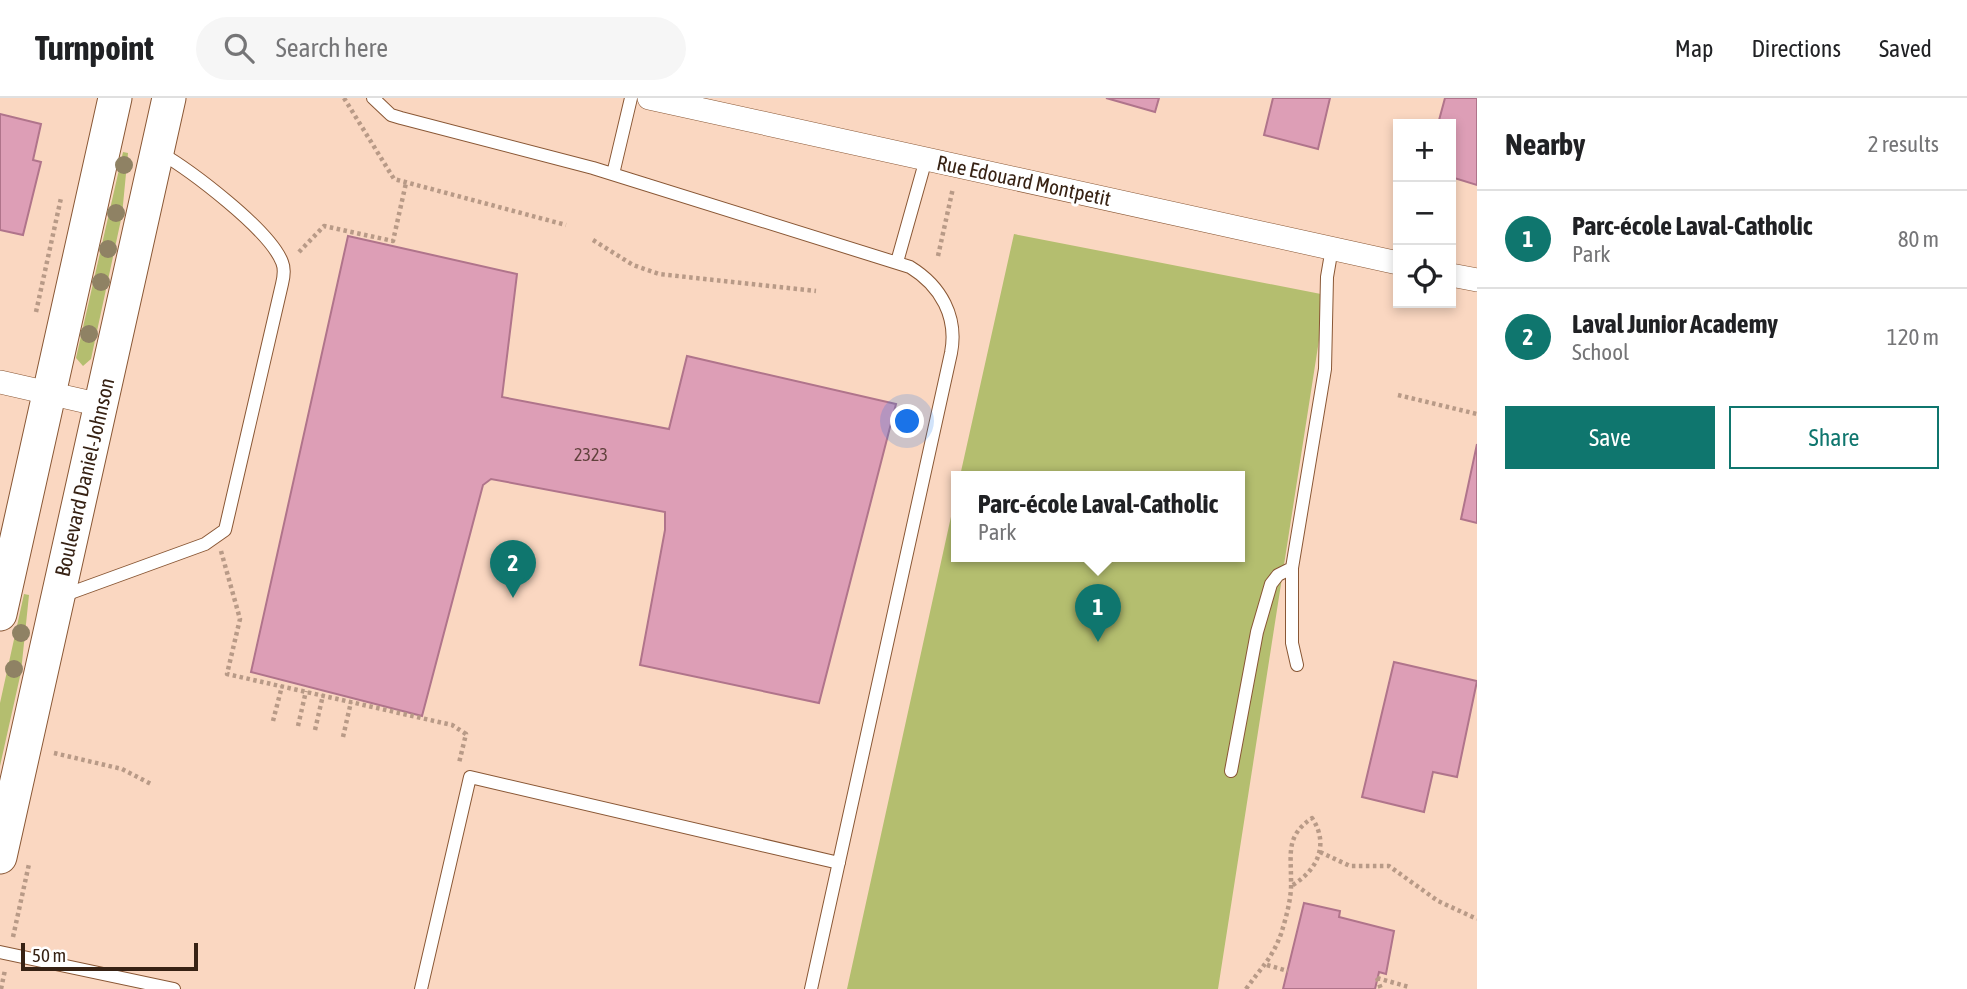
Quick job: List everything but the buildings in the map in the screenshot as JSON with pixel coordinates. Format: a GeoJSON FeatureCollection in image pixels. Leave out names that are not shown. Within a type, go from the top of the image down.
{"type":"FeatureCollection","features":[{"type":"Feature","properties":{"kind":"street"},"geometry":{"type":"LineString","coordinates":[[0,614],[115,98]]}},
{"type":"Feature","properties":{"kind":"street","name":"Boulevard Daniel-Johnson"},"geometry":{"type":"LineString","coordinates":[[0,857],[169,98]]}},
{"type":"Feature","properties":{"kind":"street","name":"Rue Edouard Montpetit"},"geometry":{"type":"LineString","coordinates":[[649,98],[1393,262]]}},
{"type":"Feature","properties":{"kind":"street"},"geometry":{"type":"LineString","coordinates":[[1456,276],[1477,280]]}},
{"type":"Feature","properties":{"kind":"street"},"geometry":{"type":"LineString","coordinates":[[0,382],[101,405]]}},
{"type":"Feature","properties":{"kind":"lane"},"geometry":{"type":"LineString","coordinates":[[373,98],[391,115],[614,174],[897,262],[921,273],[944,301],[954,325],[954,337],[811,989]]}},
{"type":"Feature","properties":{"kind":"lane"},"geometry":{"type":"LineString","coordinates":[[614,174],[631,98]]}},
{"type":"Feature","properties":{"kind":"lane"},"geometry":{"type":"LineString","coordinates":[[58,597],[205,544],[225,530],[282,284],[281,261],[268,242],[204,181],[157,151]]}},
{"type":"Feature","properties":{"kind":"lane"},"geometry":{"type":"LineString","coordinates":[[897,262],[926,159]]}},
{"type":"Feature","properties":{"kind":"lane"},"geometry":{"type":"LineString","coordinates":[[1297,665],[1292,643],[1292,568],[1325,369],[1327,277],[1332,248]]}},
{"type":"Feature","properties":{"kind":"lane"},"geometry":{"type":"LineString","coordinates":[[1231,771],[1265,605],[1278,575],[1292,568]]}},
{"type":"Feature","properties":{"kind":"lane"},"geometry":{"type":"LineString","coordinates":[[421,989],[470,777],[839,863]]}},
{"type":"Feature","properties":{"kind":"lane"},"geometry":{"type":"LineString","coordinates":[[0,952],[174,989]]}},
{"type":"Feature","properties":{"kind":"path"},"geometry":{"type":"LineString","coordinates":[[344,98],[391,175],[406,183],[565,225]]}},
{"type":"Feature","properties":{"kind":"path"},"geometry":{"type":"LineString","coordinates":[[299,252],[324,226],[393,241],[406,183]]}},
{"type":"Feature","properties":{"kind":"path"},"geometry":{"type":"LineString","coordinates":[[938,256],[953,188]]}},
{"type":"Feature","properties":{"kind":"path"},"geometry":{"type":"LineString","coordinates":[[593,240],[633,265],[659,274],[816,290]]}},
{"type":"Feature","properties":{"kind":"path"},"geometry":{"type":"LineString","coordinates":[[1398,395],[1477,414]]}},
{"type":"Feature","properties":{"kind":"path"},"geometry":{"type":"LineString","coordinates":[[222,554],[240,620],[227,674],[452,725],[466,734],[458,768]]}},
{"type":"Feature","properties":{"kind":"path"},"geometry":{"type":"LineString","coordinates":[[274,721],[282,686]]}},
{"type":"Feature","properties":{"kind":"path"},"geometry":{"type":"LineString","coordinates":[[298,726],[306,691]]}},
{"type":"Feature","properties":{"kind":"path"},"geometry":{"type":"LineString","coordinates":[[315,730],[323,695]]}},
{"type":"Feature","properties":{"kind":"path"},"geometry":{"type":"LineString","coordinates":[[343,737],[351,702]]}},
{"type":"Feature","properties":{"kind":"path"},"geometry":{"type":"LineString","coordinates":[[54,753],[122,769],[151,784]]}},
{"type":"Feature","properties":{"kind":"path"},"geometry":{"type":"LineString","coordinates":[[1246,989],[1267,965],[1282,932],[1291,886],[1290,844],[1297,829],[1312,818],[1319,831],[1320,852],[1312,870],[1291,886]]}},
{"type":"Feature","properties":{"kind":"path"},"geometry":{"type":"LineString","coordinates":[[1320,852],[1350,866],[1389,866],[1438,901],[1477,919]]}},
{"type":"Feature","properties":{"kind":"path"},"geometry":{"type":"LineString","coordinates":[[1267,965],[1288,971]]}},
{"type":"Feature","properties":{"kind":"path"},"geometry":{"type":"LineString","coordinates":[[1381,989],[1377,978],[1409,987]]}},
{"type":"Feature","properties":{"kind":"path"},"geometry":{"type":"LineString","coordinates":[[1,989],[4,979]]}},
{"type":"Feature","properties":{"kind":"green space"},"geometry":{"type":"Polygon","coordinates":[[[123,152],[128,153],[122,215],[91,359],[83,366],[76,358],[123,152]]]}},
{"type":"Feature","properties":{"kind":"green space"},"geometry":{"type":"Polygon","coordinates":[[[1014,234],[1326,295],[1218,989],[847,989],[951,517],[951,562],[1245,562],[1245,471],[961,471],[1014,234]]]}},
{"type":"Feature","properties":{"kind":"green space"},"geometry":{"type":"Polygon","coordinates":[[[24,594],[29,595],[21,672],[0,766],[0,703],[24,594]]]}},
{"type":"Feature","properties":{"kind":"place","name":"Laval Junior Academy"},"geometry":{"type":"Point","coordinates":[513,598]}},
{"type":"Feature","properties":{"kind":"place","name":"Parc-école Laval-Catholic"},"geometry":{"type":"Point","coordinates":[1098,642]}}]}
